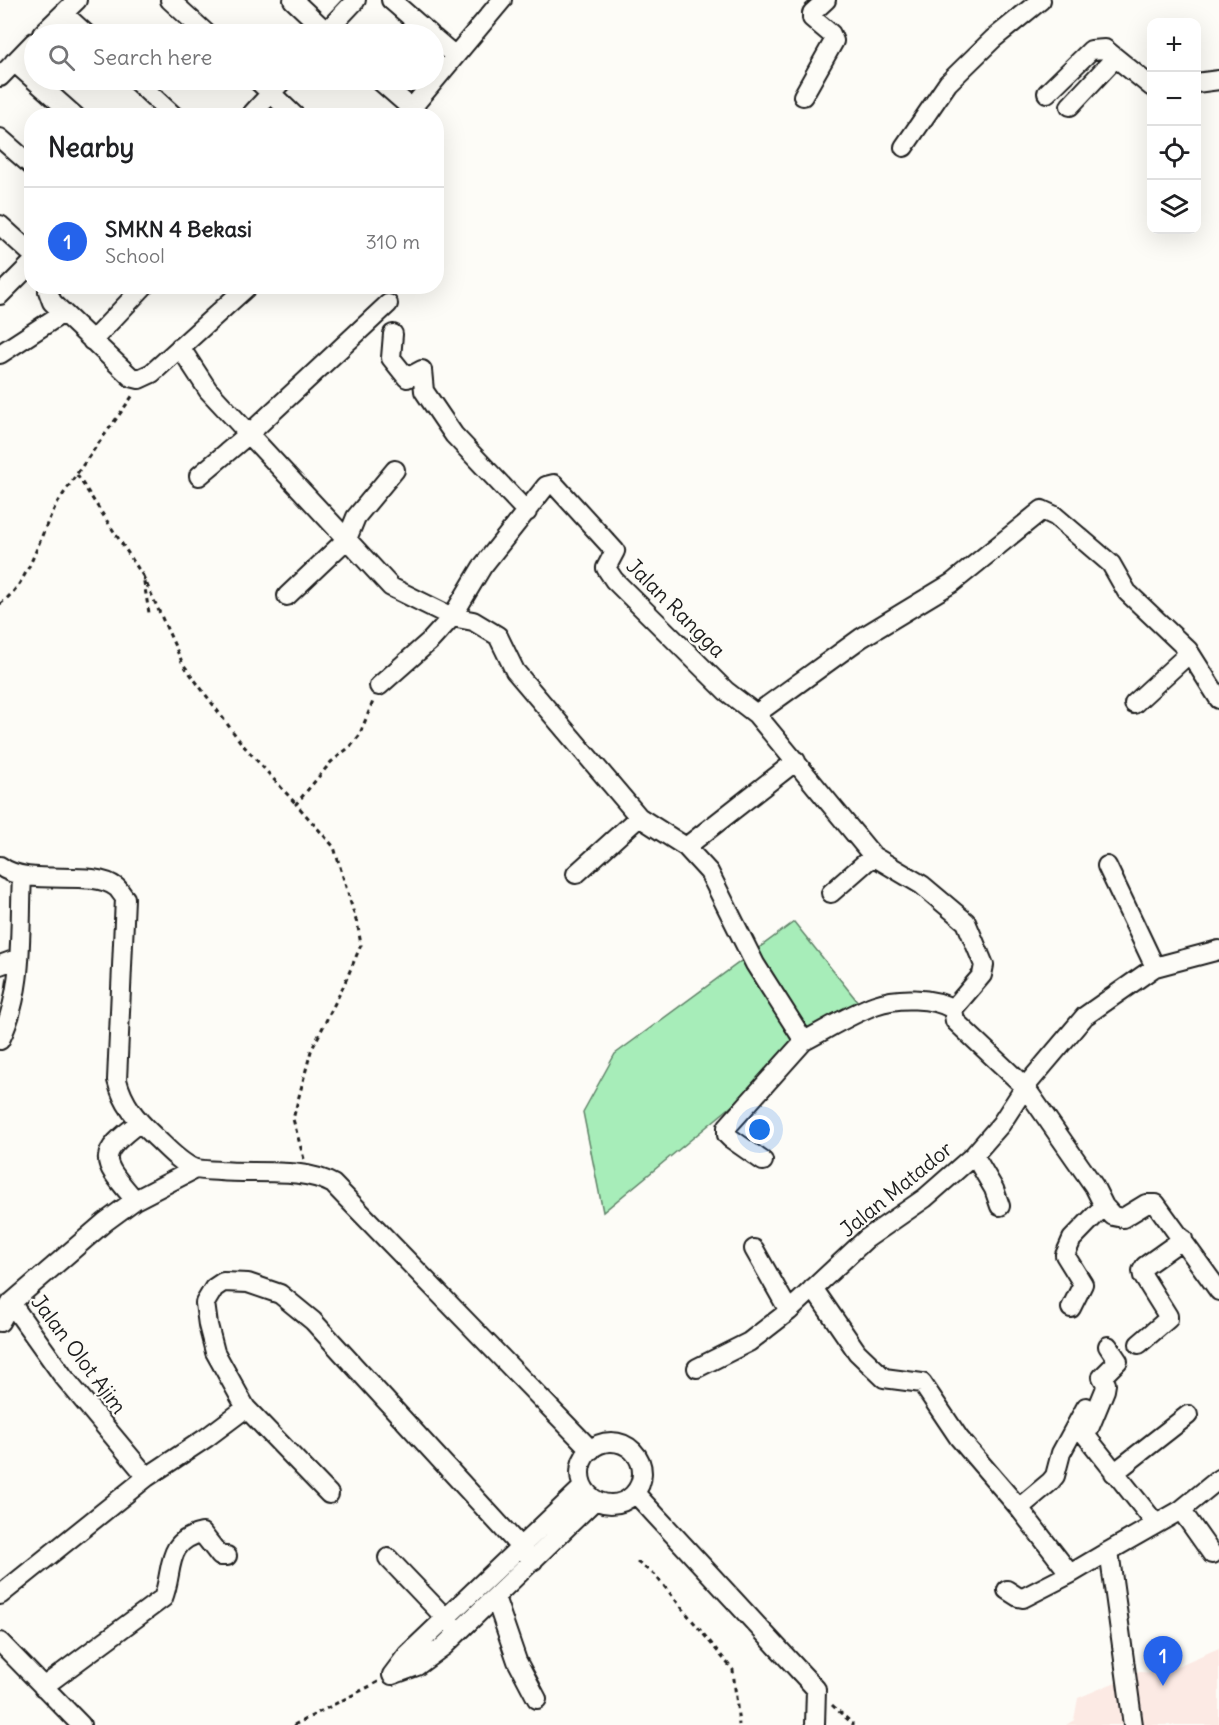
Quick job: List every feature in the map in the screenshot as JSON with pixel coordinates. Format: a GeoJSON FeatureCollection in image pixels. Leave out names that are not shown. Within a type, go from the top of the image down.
{"type":"FeatureCollection","features":[{"type":"Feature","properties":{"kind":"street"},"geometry":{"type":"LineString","coordinates":[[53,24],[77,0]]}},
{"type":"Feature","properties":{"kind":"street"},"geometry":{"type":"LineString","coordinates":[[170,0],[196,24]]}},
{"type":"Feature","properties":{"kind":"street"},"geometry":{"type":"LineString","coordinates":[[293,0],[316,24]]}},
{"type":"Feature","properties":{"kind":"street"},"geometry":{"type":"LineString","coordinates":[[335,24],[356,0]]}},
{"type":"Feature","properties":{"kind":"street"},"geometry":{"type":"LineString","coordinates":[[391,0],[419,24]]}},
{"type":"Feature","properties":{"kind":"street"},"geometry":{"type":"LineString","coordinates":[[802,96],[834,41],[831,34],[812,18],[815,9],[826,0]]}},
{"type":"Feature","properties":{"kind":"street"},"geometry":{"type":"LineString","coordinates":[[444,69],[496,2]]}},
{"type":"Feature","properties":{"kind":"street"},"geometry":{"type":"LineString","coordinates":[[904,147],[948,83],[1035,2]]}},
{"type":"Feature","properties":{"kind":"street"},"geometry":{"type":"LineString","coordinates":[[64,14],[75,24]]}},
{"type":"Feature","properties":{"kind":"street"},"geometry":{"type":"LineString","coordinates":[[444,47],[455,56]]}},
{"type":"Feature","properties":{"kind":"street"},"geometry":{"type":"LineString","coordinates":[[1047,93],[1091,50],[1105,49],[1147,83]]}},
{"type":"Feature","properties":{"kind":"street"},"geometry":{"type":"LineString","coordinates":[[0,77],[24,52]]}},
{"type":"Feature","properties":{"kind":"street"},"geometry":{"type":"LineString","coordinates":[[1070,106],[1115,58]]}},
{"type":"Feature","properties":{"kind":"street"},"geometry":{"type":"LineString","coordinates":[[14,62],[24,71]]}},
{"type":"Feature","properties":{"kind":"street"},"geometry":{"type":"LineString","coordinates":[[1201,82],[1219,80]]}},
{"type":"Feature","properties":{"kind":"street"},"geometry":{"type":"LineString","coordinates":[[46,90],[66,108]]}},
{"type":"Feature","properties":{"kind":"street"},"geometry":{"type":"LineString","coordinates":[[146,90],[165,108]]}},
{"type":"Feature","properties":{"kind":"street"},"geometry":{"type":"LineString","coordinates":[[257,108],[273,90]]}},
{"type":"Feature","properties":{"kind":"street"},"geometry":{"type":"LineString","coordinates":[[279,90],[290,108]]}},
{"type":"Feature","properties":{"kind":"street"},"geometry":{"type":"LineString","coordinates":[[388,90],[404,108]]}},
{"type":"Feature","properties":{"kind":"street"},"geometry":{"type":"LineString","coordinates":[[411,108],[426,90]]}},
{"type":"Feature","properties":{"kind":"street"},"geometry":{"type":"LineString","coordinates":[[0,138],[24,159]]}},
{"type":"Feature","properties":{"kind":"street"},"geometry":{"type":"LineString","coordinates":[[0,225],[24,247]]}},
{"type":"Feature","properties":{"kind":"street"},"geometry":{"type":"LineString","coordinates":[[0,295],[24,271]]}},
{"type":"Feature","properties":{"kind":"street"},"geometry":{"type":"LineString","coordinates":[[49,294],[49,297],[63,313],[92,341],[131,377],[139,380],[152,373],[239,294]]}},
{"type":"Feature","properties":{"kind":"street"},"geometry":{"type":"LineString","coordinates":[[92,341],[136,294]]}},
{"type":"Feature","properties":{"kind":"street"},"geometry":{"type":"LineString","coordinates":[[199,476],[250,433],[388,304]]}},
{"type":"Feature","properties":{"kind":"street"},"geometry":{"type":"LineString","coordinates":[[0,354],[63,313]]}},
{"type":"Feature","properties":{"kind":"street"},"geometry":{"type":"LineString","coordinates":[[393,334],[391,358],[407,378],[422,370],[424,391],[454,435],[526,512]]}},
{"type":"Feature","properties":{"kind":"street"},"geometry":{"type":"LineString","coordinates":[[180,347],[208,390],[391,586],[452,617],[473,621],[498,636],[515,671],[639,817],[686,847],[709,872],[755,964],[804,1041]]}},
{"type":"Feature","properties":{"kind":"street"},"geometry":{"type":"LineString","coordinates":[[287,596],[347,539],[360,512],[395,471]]}},
{"type":"Feature","properties":{"kind":"street","name":"Jalan Rangga"},"geometry":{"type":"LineString","coordinates":[[379,686],[431,640],[452,617],[482,567],[546,486],[554,484],[615,551],[606,568],[614,580],[726,690],[756,714]]}},
{"type":"Feature","properties":{"kind":"street"},"geometry":{"type":"LineString","coordinates":[[1219,699],[1188,650],[1127,592],[1111,564],[1055,516],[1042,510],[952,583],[861,638],[756,714],[873,856],[922,885],[966,922],[984,965],[982,975],[953,1009],[955,1021],[1025,1087],[1113,1216],[1122,1218],[1146,1204],[1156,1204],[1219,1291]]}},
{"type":"Feature","properties":{"kind":"street"},"geometry":{"type":"LineString","coordinates":[[1134,704],[1183,659],[1188,650]]}},
{"type":"Feature","properties":{"kind":"street"},"geometry":{"type":"LineString","coordinates":[[686,847],[796,761]]}},
{"type":"Feature","properties":{"kind":"street"},"geometry":{"type":"LineString","coordinates":[[576,874],[639,817]]}},
{"type":"Feature","properties":{"kind":"street"},"geometry":{"type":"LineString","coordinates":[[831,893],[873,856]]}},
{"type":"Feature","properties":{"kind":"street"},"geometry":{"type":"LineString","coordinates":[[1107,866],[1155,967]]}},
{"type":"Feature","properties":{"kind":"street"},"geometry":{"type":"LineString","coordinates":[[0,1040],[16,996],[19,958],[8,873],[101,880],[116,887],[125,898],[117,1080],[124,1101],[140,1122],[182,1161],[195,1169],[243,1173],[308,1174],[322,1178],[345,1195],[591,1450]]}},
{"type":"Feature","properties":{"kind":"street","name":"Jalan Matador"},"geometry":{"type":"LineString","coordinates":[[697,1368],[749,1341],[789,1311],[866,1239],[925,1198],[974,1155],[1002,1124],[1025,1087],[1085,1016],[1155,967],[1219,950]]}},
{"type":"Feature","properties":{"kind":"street"},"geometry":{"type":"LineString","coordinates":[[0,965],[19,958]]}},
{"type":"Feature","properties":{"kind":"street"},"geometry":{"type":"LineString","coordinates":[[763,1161],[730,1138],[727,1135],[727,1127],[804,1041],[876,1005],[920,999],[944,1004],[953,1009]]}},
{"type":"Feature","properties":{"kind":"street"},"geometry":{"type":"LineString","coordinates":[[135,1200],[114,1175],[109,1165],[108,1153],[116,1141],[140,1122]]}},
{"type":"Feature","properties":{"kind":"street"},"geometry":{"type":"LineString","coordinates":[[974,1155],[994,1189],[1000,1206]]}},
{"type":"Feature","properties":{"kind":"street","name":"Jalan Olot Ajim"},"geometry":{"type":"LineString","coordinates":[[144,1473],[63,1376],[11,1303],[105,1222],[135,1200],[195,1169]]}},
{"type":"Feature","properties":{"kind":"street"},"geometry":{"type":"LineString","coordinates":[[1071,1308],[1083,1284],[1065,1255],[1072,1239],[1104,1206]]}},
{"type":"Feature","properties":{"kind":"street"},"geometry":{"type":"LineString","coordinates":[[1139,1344],[1168,1319],[1142,1271],[1145,1266],[1183,1239]]}},
{"type":"Feature","properties":{"kind":"street"},"geometry":{"type":"LineString","coordinates":[[754,1249],[789,1311]]}},
{"type":"Feature","properties":{"kind":"street"},"geometry":{"type":"LineString","coordinates":[[328,1494],[246,1408],[215,1352],[205,1303],[214,1288],[224,1282],[248,1283],[280,1294],[313,1321],[533,1561]]}},
{"type":"Feature","properties":{"kind":"street"},"geometry":{"type":"LineString","coordinates":[[813,1288],[857,1352],[884,1378],[922,1383],[959,1438],[1019,1508],[1070,1574]]}},
{"type":"Feature","properties":{"kind":"street"},"geometry":{"type":"LineString","coordinates":[[0,1322],[11,1303]]}},
{"type":"Feature","properties":{"kind":"street"},"geometry":{"type":"LineString","coordinates":[[1019,1508],[1055,1476],[1061,1453],[1102,1377],[1118,1361],[1108,1347]]}},
{"type":"Feature","properties":{"kind":"street"},"geometry":{"type":"LineString","coordinates":[[1102,1377],[1106,1384],[1105,1390],[1086,1436],[1156,1524]]}},
{"type":"Feature","properties":{"kind":"street"},"geometry":{"type":"LineString","coordinates":[[0,1595],[144,1473],[206,1438],[246,1408]]}},
{"type":"Feature","properties":{"kind":"street"},"geometry":{"type":"LineString","coordinates":[[1114,1473],[1188,1415]]}},
{"type":"Feature","properties":{"kind":"street"},"geometry":{"type":"LineString","coordinates":[[612,1442],[624,1444],[640,1460],[643,1471],[641,1483],[635,1493],[624,1502],[609,1504],[589,1494],[580,1474],[582,1461],[591,1450],[601,1444],[612,1442]]}},
{"type":"Feature","properties":{"kind":"street"},"geometry":{"type":"LineString","coordinates":[[1007,1590],[1023,1598],[1070,1574],[1180,1510],[1219,1479]]}},
{"type":"Feature","properties":{"kind":"street"},"geometry":{"type":"LineString","coordinates":[[635,1493],[816,1689],[815,1725]]}},
{"type":"Feature","properties":{"kind":"street"},"geometry":{"type":"LineString","coordinates":[[392,1675],[406,1655],[520,1547],[589,1494]]}},
{"type":"Feature","properties":{"kind":"street"},"geometry":{"type":"LineString","coordinates":[[392,1675],[417,1666],[459,1632],[533,1561],[589,1494]]}},
{"type":"Feature","properties":{"kind":"street"},"geometry":{"type":"LineString","coordinates":[[1180,1510],[1212,1554]]}},
{"type":"Feature","properties":{"kind":"street"},"geometry":{"type":"LineString","coordinates":[[43,1686],[163,1598],[172,1556],[180,1544],[202,1533],[220,1556],[228,1556]]}},
{"type":"Feature","properties":{"kind":"street"},"geometry":{"type":"LineString","coordinates":[[1109,1551],[1133,1725]]}},
{"type":"Feature","properties":{"kind":"street"},"geometry":{"type":"LineString","coordinates":[[388,1558],[459,1632]]}},
{"type":"Feature","properties":{"kind":"street"},"geometry":{"type":"LineString","coordinates":[[495,1597],[517,1661],[537,1699]]}},
{"type":"Feature","properties":{"kind":"street"},"geometry":{"type":"LineString","coordinates":[[0,1642],[81,1725]]}},
{"type":"Feature","properties":{"kind":"path"},"geometry":{"type":"LineString","coordinates":[[0,604],[9,597],[28,568],[57,502],[144,378]]}},
{"type":"Feature","properties":{"kind":"path"},"geometry":{"type":"LineString","coordinates":[[77,475],[143,576],[183,664],[242,744],[334,847],[358,927],[361,945],[311,1051],[293,1119],[308,1174]]}},
{"type":"Feature","properties":{"kind":"path"},"geometry":{"type":"LineString","coordinates":[[143,576],[149,613]]}},
{"type":"Feature","properties":{"kind":"path"},"geometry":{"type":"LineString","coordinates":[[296,804],[331,762],[351,746],[359,736],[379,686]]}},
{"type":"Feature","properties":{"kind":"path"},"geometry":{"type":"LineString","coordinates":[[637,1562],[655,1575],[734,1670],[739,1725]]}},
{"type":"Feature","properties":{"kind":"path"},"geometry":{"type":"LineString","coordinates":[[294,1725],[392,1675]]}},
{"type":"Feature","properties":{"kind":"path"},"geometry":{"type":"LineString","coordinates":[[816,1689],[854,1725]]}},
{"type":"Feature","properties":{"kind":"shaded area"},"geometry":{"type":"Polygon","coordinates":[[[1219,1648],[1219,1725],[1066,1725],[1074,1720],[1078,1698],[1139,1672],[1161,1673],[1219,1648]]]}},
{"type":"Feature","properties":{"kind":"green space"},"geometry":{"type":"Polygon","coordinates":[[[794,922],[858,1002],[603,1212],[583,1112],[615,1054],[794,922]]]}},
{"type":"Feature","properties":{"kind":"place","name":"SMKN 4 Bekasi"},"geometry":{"type":"Point","coordinates":[1163,1686]}}]}
